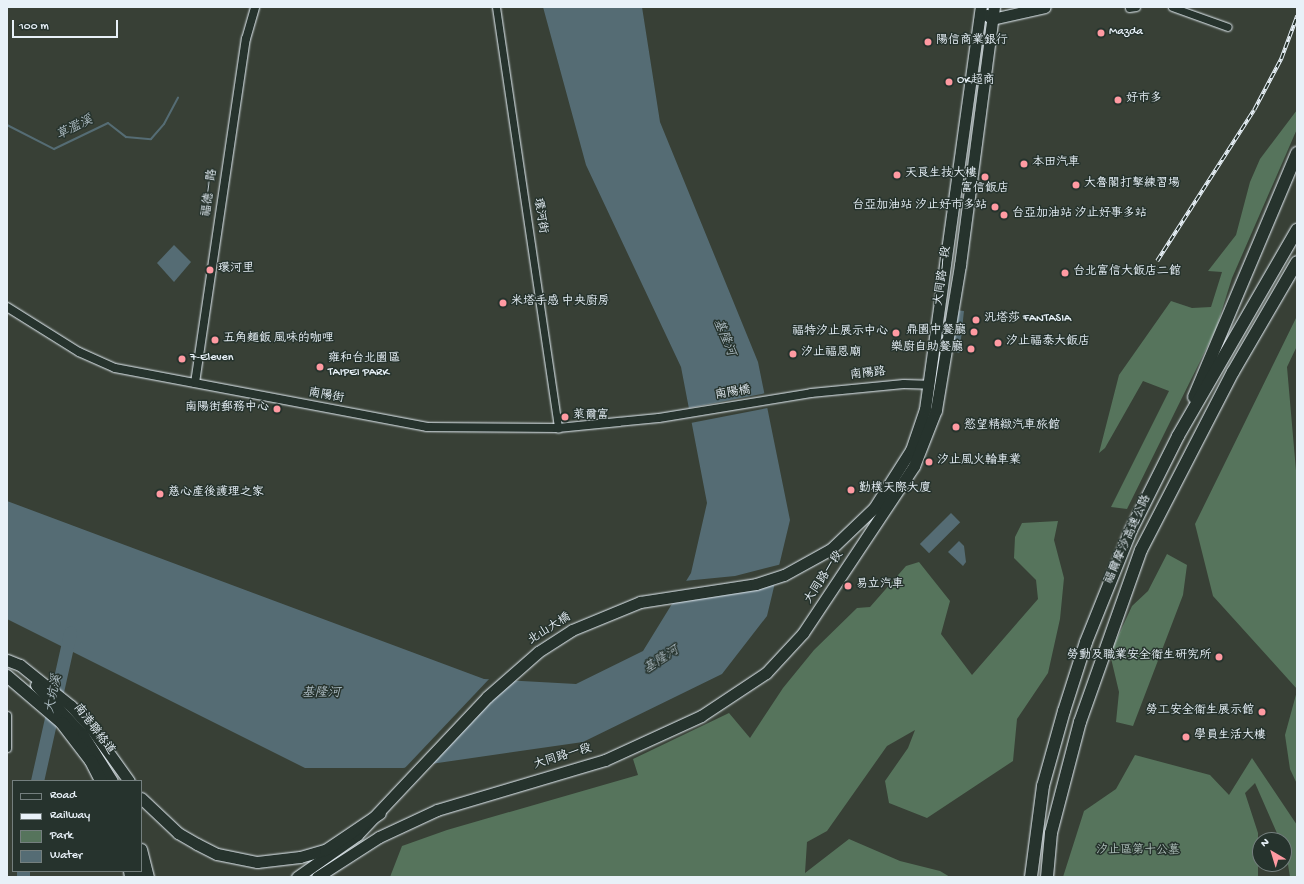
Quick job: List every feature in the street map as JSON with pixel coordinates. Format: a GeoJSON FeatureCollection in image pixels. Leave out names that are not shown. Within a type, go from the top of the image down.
{"type":"FeatureCollection","features":[{"type":"Feature","properties":{"kind":"highway"},"geometry":{"type":"LineString","coordinates":[[1178,436],[1297,153]]}},
{"type":"Feature","properties":{"kind":"highway","name":"福爾摩沙高速公路"},"geometry":{"type":"LineString","coordinates":[[1031,877],[1040,805],[1064,711],[1086,642],[1131,530],[1178,436],[1297,230]]}},
{"type":"Feature","properties":{"kind":"highway","name":"福爾摩沙高速公路"},"geometry":{"type":"LineString","coordinates":[[1047,877],[1051,833],[1080,722],[1142,550],[1233,372],[1297,262]]}},
{"type":"Feature","properties":{"kind":"highway"},"geometry":{"type":"LineString","coordinates":[[8,667],[62,724],[91,761],[100,780]]}},
{"type":"Feature","properties":{"kind":"highway"},"geometry":{"type":"LineString","coordinates":[[1026,877],[1040,805]]}},
{"type":"Feature","properties":{"kind":"main road","name":"大同路一段"},"geometry":{"type":"LineString","coordinates":[[317,877],[407,823],[451,805],[605,760],[701,716],[749,687],[788,651],[815,617],[914,466],[936,410],[994,7]]}},
{"type":"Feature","properties":{"kind":"main road"},"geometry":{"type":"LineString","coordinates":[[983,8],[992,19],[1045,7]]}},
{"type":"Feature","properties":{"kind":"main road","name":"大同路一段"},"geometry":{"type":"LineString","coordinates":[[874,508],[911,450],[925,409],[983,8]]}},
{"type":"Feature","properties":{"kind":"main road","name":"北山大橋"},"geometry":{"type":"LineString","coordinates":[[297,877],[357,835],[380,813],[504,681],[538,652],[572,630],[640,602],[756,584],[784,575],[831,549],[874,508]]}},
{"type":"Feature","properties":{"kind":"main road"},"geometry":{"type":"LineString","coordinates":[[8,667],[20,665],[71,706],[91,728],[128,780]]}},
{"type":"Feature","properties":{"kind":"main road","name":"南港聯絡道"},"geometry":{"type":"LineString","coordinates":[[8,667],[65,713],[103,764],[111,780]]}},
{"type":"Feature","properties":{"kind":"main road"},"geometry":{"type":"LineString","coordinates":[[142,799],[178,833],[197,844],[217,854],[257,862],[300,857],[325,850],[380,813]]}},
{"type":"Feature","properties":{"kind":"main road"},"geometry":{"type":"LineString","coordinates":[[142,853],[148,877]]}},
{"type":"Feature","properties":{"kind":"street","name":"福德一路"},"geometry":{"type":"LineString","coordinates":[[195,383],[246,39],[255,7]]}},
{"type":"Feature","properties":{"kind":"street","name":"環河街"},"geometry":{"type":"LineString","coordinates":[[496,7],[558,428]]}},
{"type":"Feature","properties":{"kind":"street"},"geometry":{"type":"LineString","coordinates":[[1172,7],[1228,27]]}},
{"type":"Feature","properties":{"kind":"street","name":"南陽街"},"geometry":{"type":"LineString","coordinates":[[7,307],[98,362],[115,368],[427,427],[558,428],[659,418]]}},
{"type":"Feature","properties":{"kind":"street","name":"南陽路"},"geometry":{"type":"LineString","coordinates":[[811,393],[904,384],[928,385]]}},
{"type":"Feature","properties":{"kind":"street"},"geometry":{"type":"LineString","coordinates":[[928,385],[940,386]]}},
{"type":"Feature","properties":{"kind":"street","name":"南陽橋"},"geometry":{"type":"LineString","coordinates":[[659,418],[811,393]]}},
{"type":"Feature","properties":{"kind":"street"},"geometry":{"type":"LineString","coordinates":[[7,715],[7,748]]}},
{"type":"Feature","properties":{"kind":"green space"},"geometry":{"type":"Polygon","coordinates":[[[1297,110],[1297,129],[1232,278],[1216,329],[1127,509],[1111,507],[1169,391],[1143,381],[1105,448],[1099,453],[1119,375],[1171,301],[1192,308],[1211,307],[1222,272],[1208,271],[1236,235],[1250,182],[1260,159],[1297,110]]]}},
{"type":"Feature","properties":{"kind":"green space"},"geometry":{"type":"Polygon","coordinates":[[[1297,316],[1297,346],[1287,367],[1297,482],[1297,689],[1213,596],[1195,524],[1297,316]]]}},
{"type":"Feature","properties":{"kind":"green space"},"geometry":{"type":"Polygon","coordinates":[[[1058,521],[1054,540],[1064,578],[1060,619],[1048,673],[1017,719],[1013,761],[927,818],[889,803],[885,781],[908,748],[915,730],[887,746],[827,831],[807,842],[805,873],[849,839],[900,861],[940,871],[950,877],[390,877],[402,846],[447,830],[638,775],[633,759],[729,713],[750,738],[783,688],[814,650],[857,608],[870,607],[906,566],[919,562],[950,601],[941,634],[972,675],[1038,599],[1036,580],[1014,558],[1015,537],[1022,523],[1058,521]]]}},
{"type":"Feature","properties":{"kind":"green space"},"geometry":{"type":"Polygon","coordinates":[[[1167,554],[1187,565],[1183,595],[1133,726],[1116,722],[1119,692],[1110,654],[1132,606],[1148,591],[1167,554]]]}},
{"type":"Feature","properties":{"kind":"green space"},"geometry":{"type":"Polygon","coordinates":[[[1297,691],[1297,784],[1290,769],[1285,735],[1297,691]]]}},
{"type":"Feature","properties":{"kind":"green space","name":"汐止區第十公墓"},"geometry":{"type":"Polygon","coordinates":[[[1135,755],[1210,775],[1229,795],[1252,758],[1297,825],[1297,877],[1290,877],[1289,872],[1292,872],[1292,832],[1276,832],[1255,783],[1245,793],[1258,832],[1252,832],[1252,872],[1258,872],[1258,877],[1063,877],[1084,811],[1116,789],[1135,755]]]}},
{"type":"Feature","properties":{"kind":"water","name":"基隆河"},"geometry":{"type":"Polygon","coordinates":[[[543,7],[642,7],[660,122],[758,362],[790,520],[767,616],[722,674],[583,742],[403,768],[305,768],[7,619],[7,501],[484,679],[576,684],[643,651],[691,573],[707,503],[681,367],[586,165],[543,7]]]}},
{"type":"Feature","properties":{"kind":"water"},"geometry":{"type":"Polygon","coordinates":[[[174,245],[191,262],[174,282],[157,263],[174,245]]]}},
{"type":"Feature","properties":{"kind":"water"},"geometry":{"type":"Polygon","coordinates":[[[955,310],[964,311],[960,353],[951,352],[955,310]]]}},
{"type":"Feature","properties":{"kind":"water"},"geometry":{"type":"Polygon","coordinates":[[[951,513],[960,522],[929,553],[920,544],[951,513]]]}},
{"type":"Feature","properties":{"kind":"water"},"geometry":{"type":"Polygon","coordinates":[[[959,541],[964,546],[966,562],[963,566],[948,552],[959,541]]]}},
{"type":"Feature","properties":{"kind":"pier"},"geometry":{"type":"Polygon","coordinates":[[[766,393],[769,408],[689,423],[686,408],[766,393]]]}},
{"type":"Feature","properties":{"kind":"pier"},"geometry":{"type":"Polygon","coordinates":[[[782,564],[778,580],[673,599],[684,581],[735,576],[782,564]]]}},
{"type":"Feature","properties":{"kind":"pier"},"geometry":{"type":"Polygon","coordinates":[[[491,677],[507,678],[423,768],[403,770],[491,677]]]}},
{"type":"Feature","properties":{"kind":"waterway","name":"草濫溪"},"geometry":{"type":"LineString","coordinates":[[7,125],[54,149],[108,123],[126,137],[151,139],[164,124],[178,98]]}},
{"type":"Feature","properties":{"kind":"waterway","name":"大坑溪"},"geometry":{"type":"LineString","coordinates":[[37,780],[70,633]]}},
{"type":"Feature","properties":{"kind":"waterway","name":"大坑溪"},"geometry":{"type":"LineString","coordinates":[[23,872],[23,877]]}},
{"type":"Feature","properties":{"kind":"railway"},"geometry":{"type":"LineString","coordinates":[[1157,261],[1254,110],[1281,59],[1297,16]]}},
{"type":"Feature","properties":{"kind":"place","name":"Mazda"},"geometry":{"type":"Point","coordinates":[1101,33]}},
{"type":"Feature","properties":{"kind":"place","name":"陽信商業銀行"},"geometry":{"type":"Point","coordinates":[928,42]}},
{"type":"Feature","properties":{"kind":"place","name":"OK超商"},"geometry":{"type":"Point","coordinates":[949,82]}},
{"type":"Feature","properties":{"kind":"place","name":"好市多"},"geometry":{"type":"Point","coordinates":[1118,100]}},
{"type":"Feature","properties":{"kind":"place","name":"本田汽車"},"geometry":{"type":"Point","coordinates":[1024,164]}},
{"type":"Feature","properties":{"kind":"place","name":"天良生技大樓"},"geometry":{"type":"Point","coordinates":[897,175]}},
{"type":"Feature","properties":{"kind":"place","name":"富信飯店"},"geometry":{"type":"Point","coordinates":[985,177]}},
{"type":"Feature","properties":{"kind":"place","name":"大魯閣打擊練習場"},"geometry":{"type":"Point","coordinates":[1076,185]}},
{"type":"Feature","properties":{"kind":"place","name":"台亞加油站 汐止好市多站"},"geometry":{"type":"Point","coordinates":[995,207]}},
{"type":"Feature","properties":{"kind":"place","name":"台亞加油站 汐止好事多站"},"geometry":{"type":"Point","coordinates":[1004,215]}},
{"type":"Feature","properties":{"kind":"place","name":"環河里"},"geometry":{"type":"Point","coordinates":[210,270]}},
{"type":"Feature","properties":{"kind":"place","name":"台北富信大飯店二館"},"geometry":{"type":"Point","coordinates":[1065,273]}},
{"type":"Feature","properties":{"kind":"place","name":"米塔手感 中央廚房"},"geometry":{"type":"Point","coordinates":[503,303]}},
{"type":"Feature","properties":{"kind":"place","name":"汎塔莎 FANTASIA"},"geometry":{"type":"Point","coordinates":[976,320]}},
{"type":"Feature","properties":{"kind":"place","name":"鼎園中餐廳"},"geometry":{"type":"Point","coordinates":[974,332]}},
{"type":"Feature","properties":{"kind":"place","name":"福特汐止展示中心"},"geometry":{"type":"Point","coordinates":[896,333]}},
{"type":"Feature","properties":{"kind":"place","name":"五角麵飯 風味的咖哩"},"geometry":{"type":"Point","coordinates":[215,340]}},
{"type":"Feature","properties":{"kind":"place","name":"汐止福泰大飯店"},"geometry":{"type":"Point","coordinates":[998,343]}},
{"type":"Feature","properties":{"kind":"place","name":"樂廚自助餐廳"},"geometry":{"type":"Point","coordinates":[971,349]}},
{"type":"Feature","properties":{"kind":"place","name":"汐止福恩廟"},"geometry":{"type":"Point","coordinates":[793,354]}},
{"type":"Feature","properties":{"kind":"place","name":"7-Eleven"},"geometry":{"type":"Point","coordinates":[182,359]}},
{"type":"Feature","properties":{"kind":"place","name":"雍和台北園區 TAIPEI PARK"},"geometry":{"type":"Point","coordinates":[320,367]}},
{"type":"Feature","properties":{"kind":"place","name":"南陽街郵務中心"},"geometry":{"type":"Point","coordinates":[277,409]}},
{"type":"Feature","properties":{"kind":"place","name":"萊爾富"},"geometry":{"type":"Point","coordinates":[565,417]}},
{"type":"Feature","properties":{"kind":"place","name":"慾望精緻汽車旅館"},"geometry":{"type":"Point","coordinates":[956,427]}},
{"type":"Feature","properties":{"kind":"place","name":"汐止風火輪車業"},"geometry":{"type":"Point","coordinates":[929,462]}},
{"type":"Feature","properties":{"kind":"place","name":"勤樸天際大廈"},"geometry":{"type":"Point","coordinates":[851,490]}},
{"type":"Feature","properties":{"kind":"place","name":"慈心產後護理之家"},"geometry":{"type":"Point","coordinates":[160,494]}},
{"type":"Feature","properties":{"kind":"place","name":"易立汽車"},"geometry":{"type":"Point","coordinates":[848,586]}},
{"type":"Feature","properties":{"kind":"place","name":"勞動及職業安全衛生研究所"},"geometry":{"type":"Point","coordinates":[1219,657]}},
{"type":"Feature","properties":{"kind":"place","name":"勞工安全衛生展示館"},"geometry":{"type":"Point","coordinates":[1262,712]}},
{"type":"Feature","properties":{"kind":"place","name":"學員生活大樓"},"geometry":{"type":"Point","coordinates":[1186,737]}}]}
